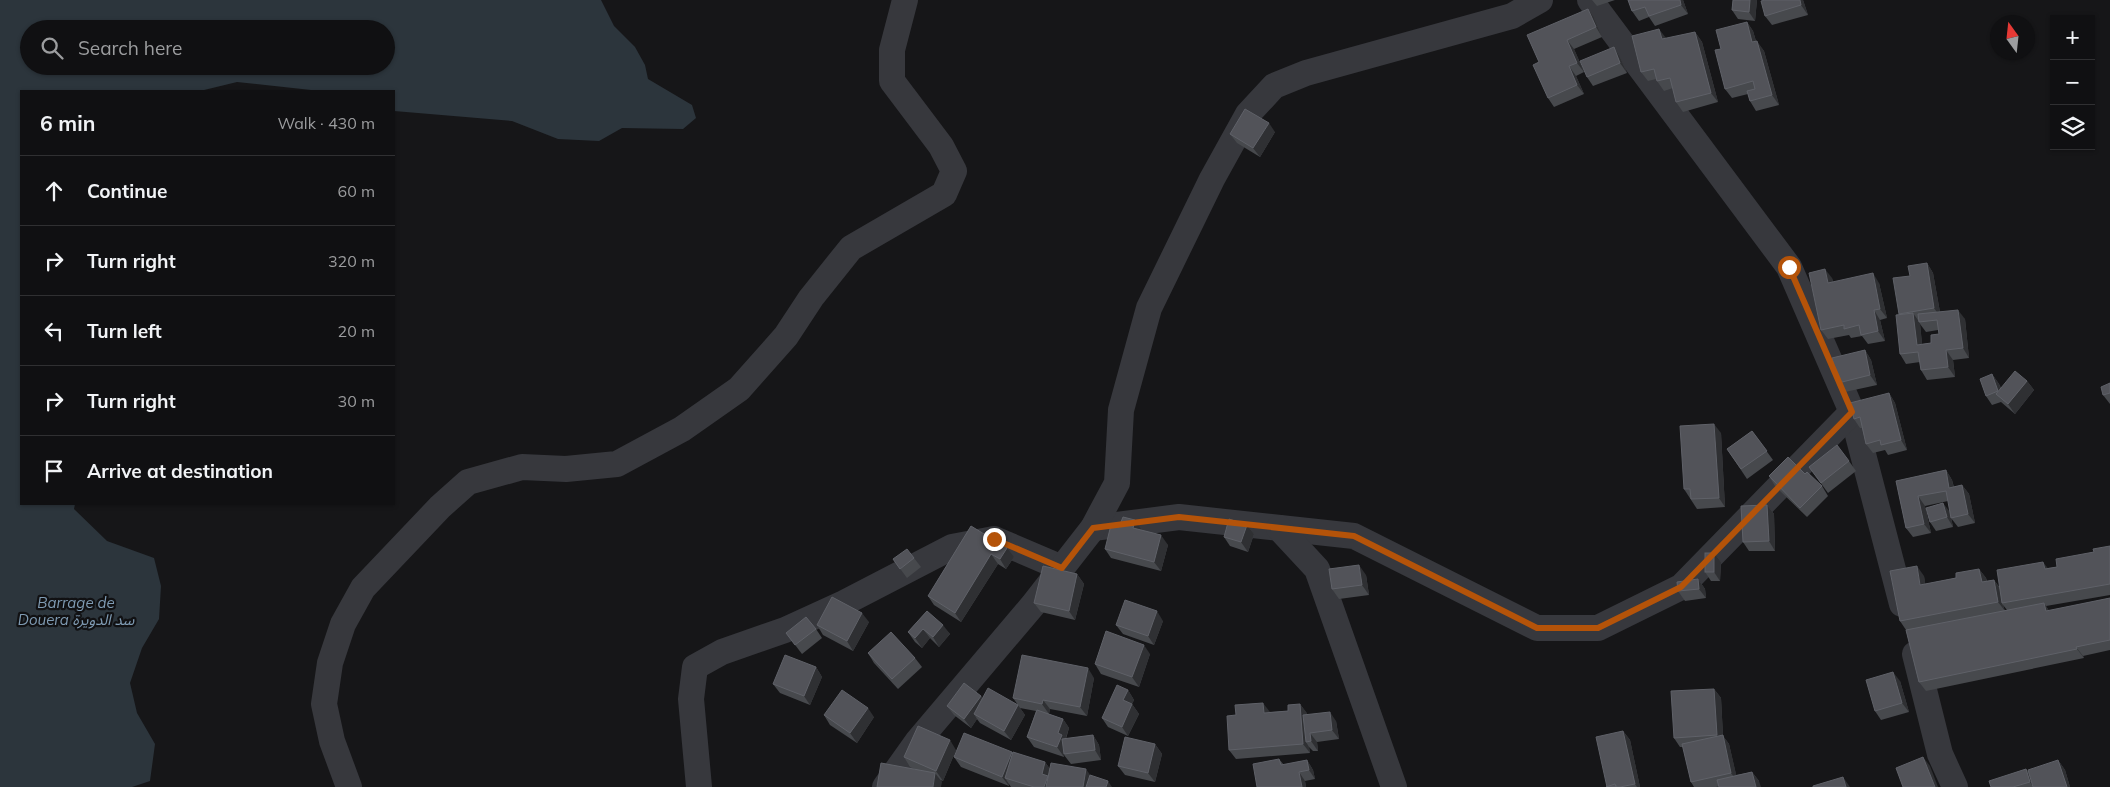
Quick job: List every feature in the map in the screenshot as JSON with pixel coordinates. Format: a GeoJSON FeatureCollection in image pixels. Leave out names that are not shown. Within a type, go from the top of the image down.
{"type":"FeatureCollection","features":[{"type":"Feature","properties":{"kind":"street"},"geometry":{"type":"LineString","coordinates":[[349,787],[332,741],[324,704],[330,663],[344,624],[363,588],[440,506],[468,482],[522,467],[566,469],[617,464],[682,429],[739,389],[786,336],[811,298],[852,248],[944,194],[954,171],[941,146],[892,81],[892,50],[905,0]]}},
{"type":"Feature","properties":{"kind":"street"},"geometry":{"type":"LineString","coordinates":[[884,787],[917,742],[1033,605],[1093,528],[1117,483],[1121,410],[1149,308],[1212,179],[1248,114],[1274,86],[1512,16],[1540,0]]}},
{"type":"Feature","properties":{"kind":"street"},"geometry":{"type":"LineString","coordinates":[[1590,0],[1789,267],[1852,412],[1940,754],[1955,787]]}},
{"type":"Feature","properties":{"kind":"street"},"geometry":{"type":"LineString","coordinates":[[1093,528],[1179,517],[1354,536],[1537,628],[1598,628],[1681,587],[1852,412]]}},
{"type":"Feature","properties":{"kind":"street"},"geometry":{"type":"LineString","coordinates":[[1279,528],[1317,568],[1394,787]]}},
{"type":"Feature","properties":{"kind":"street"},"geometry":{"type":"LineString","coordinates":[[699,787],[690,699],[695,667],[722,652],[785,630],[844,603],[952,547],[994,539],[1062,568]]}},
{"type":"Feature","properties":{"kind":"water","name":"Barrage de Douera سد الدويرة"},"geometry":{"type":"Polygon","coordinates":[[[0,0],[601,0],[614,26],[635,47],[645,65],[648,79],[692,105],[696,118],[683,129],[622,128],[599,141],[558,139],[512,121],[395,111],[395,90],[311,90],[237,82],[204,90],[20,90],[20,505],[75,505],[74,509],[107,541],[154,558],[161,586],[159,619],[142,648],[130,683],[137,713],[155,744],[150,781],[132,787],[0,787],[0,0]]]}},
{"type":"Feature","properties":{"kind":"building"},"geometry":{"type":"Polygon","coordinates":[[[1628,0],[1680,0],[1681,5],[1649,16],[1645,7],[1632,11],[1628,0]]]}},
{"type":"Feature","properties":{"kind":"building"},"geometry":{"type":"Polygon","coordinates":[[[1733,0],[1750,0],[1749,12],[1732,10],[1733,0]]]}},
{"type":"Feature","properties":{"kind":"building"},"geometry":{"type":"Polygon","coordinates":[[[1800,0],[1801,5],[1765,16],[1761,1],[1800,0]]]}},
{"type":"Feature","properties":{"kind":"building"},"geometry":{"type":"Polygon","coordinates":[[[1588,9],[1596,27],[1567,40],[1577,63],[1569,66],[1577,85],[1548,98],[1533,65],[1539,62],[1527,35],[1588,9]]]}},
{"type":"Feature","properties":{"kind":"building"},"geometry":{"type":"Polygon","coordinates":[[[1747,22],[1752,42],[1757,41],[1772,95],[1750,101],[1747,91],[1755,89],[1753,81],[1725,89],[1715,50],[1721,49],[1716,30],[1747,22]]]}},
{"type":"Feature","properties":{"kind":"building"},"geometry":{"type":"Polygon","coordinates":[[[1659,29],[1662,39],[1695,32],[1711,93],[1676,102],[1670,78],[1657,81],[1654,69],[1641,72],[1632,36],[1659,29]]]}},
{"type":"Feature","properties":{"kind":"building"},"geometry":{"type":"Polygon","coordinates":[[[1614,47],[1620,63],[1587,77],[1580,61],[1614,47]]]}},
{"type":"Feature","properties":{"kind":"building"},"geometry":{"type":"Polygon","coordinates":[[[1245,109],[1269,123],[1253,148],[1230,134],[1245,109]]]}},
{"type":"Feature","properties":{"kind":"building"},"geometry":{"type":"Polygon","coordinates":[[[1927,263],[1934,308],[1899,314],[1893,278],[1910,276],[1908,266],[1927,263]]]}},
{"type":"Feature","properties":{"kind":"building"},"geometry":{"type":"Polygon","coordinates":[[[1825,269],[1828,283],[1873,273],[1880,309],[1874,310],[1878,331],[1861,335],[1859,325],[1844,329],[1844,325],[1821,330],[1809,273],[1825,269]]]}},
{"type":"Feature","properties":{"kind":"building"},"geometry":{"type":"Polygon","coordinates":[[[1958,310],[1963,348],[1946,350],[1948,367],[1921,370],[1918,352],[1900,354],[1896,315],[1913,313],[1917,345],[1931,343],[1931,335],[1939,334],[1937,320],[1919,322],[1918,314],[1958,310]]]}},
{"type":"Feature","properties":{"kind":"building"},"geometry":{"type":"Polygon","coordinates":[[[1865,350],[1870,375],[1838,383],[1832,358],[1865,350]]]}},
{"type":"Feature","properties":{"kind":"building"},"geometry":{"type":"Polygon","coordinates":[[[2015,371],[2027,381],[2008,404],[1996,394],[2015,371]]]}},
{"type":"Feature","properties":{"kind":"building"},"geometry":{"type":"Polygon","coordinates":[[[1992,374],[1998,391],[1986,396],[1980,379],[1992,374]]]}},
{"type":"Feature","properties":{"kind":"building"},"geometry":{"type":"Polygon","coordinates":[[[2110,383],[2110,393],[2103,395],[2101,387],[2110,383]]]}},
{"type":"Feature","properties":{"kind":"building"},"geometry":{"type":"Polygon","coordinates":[[[1889,393],[1901,440],[1881,445],[1880,440],[1866,444],[1860,417],[1854,419],[1850,403],[1889,393]]]}},
{"type":"Feature","properties":{"kind":"building"},"geometry":{"type":"Polygon","coordinates":[[[1714,424],[1719,498],[1691,499],[1690,489],[1684,489],[1680,426],[1714,424]]]}},
{"type":"Feature","properties":{"kind":"building"},"geometry":{"type":"Polygon","coordinates":[[[1752,431],[1767,451],[1741,469],[1727,449],[1752,431]]]}},
{"type":"Feature","properties":{"kind":"building"},"geometry":{"type":"Polygon","coordinates":[[[1837,445],[1849,461],[1821,483],[1809,467],[1837,445]]]}},
{"type":"Feature","properties":{"kind":"building"},"geometry":{"type":"Polygon","coordinates":[[[1788,457],[1805,474],[1807,472],[1822,486],[1800,508],[1769,476],[1788,457]]]}},
{"type":"Feature","properties":{"kind":"building"},"geometry":{"type":"Polygon","coordinates":[[[1946,470],[1949,488],[1962,485],[1968,514],[1951,518],[1946,491],[1918,496],[1924,524],[1906,528],[1896,481],[1946,470]]]}},
{"type":"Feature","properties":{"kind":"building"},"geometry":{"type":"Polygon","coordinates":[[[1943,503],[1947,517],[1930,522],[1926,508],[1943,503]]]}},
{"type":"Feature","properties":{"kind":"building"},"geometry":{"type":"Polygon","coordinates":[[[1767,505],[1769,541],[1743,542],[1741,506],[1767,505]]]}},
{"type":"Feature","properties":{"kind":"building"},"geometry":{"type":"Polygon","coordinates":[[[1123,517],[1135,520],[1133,528],[1161,535],[1154,562],[1105,549],[1111,525],[1119,527],[1123,517]]]}},
{"type":"Feature","properties":{"kind":"building"},"geometry":{"type":"Polygon","coordinates":[[[1229,519],[1247,525],[1241,542],[1224,537],[1229,519]]]}},
{"type":"Feature","properties":{"kind":"building"},"geometry":{"type":"Polygon","coordinates":[[[971,526],[1007,548],[1000,559],[991,554],[955,613],[928,596],[971,526]]]}},
{"type":"Feature","properties":{"kind":"building"},"geometry":{"type":"Polygon","coordinates":[[[2110,546],[2110,584],[2002,603],[1997,570],[2043,562],[2045,569],[2057,567],[2056,559],[2094,552],[2093,549],[2110,546]]]}},
{"type":"Feature","properties":{"kind":"building"},"geometry":{"type":"Polygon","coordinates":[[[907,549],[914,558],[900,569],[893,559],[907,549]]]}},
{"type":"Feature","properties":{"kind":"building"},"geometry":{"type":"Polygon","coordinates":[[[1705,553],[1714,553],[1714,572],[1705,572],[1705,553]]]}},
{"type":"Feature","properties":{"kind":"building"},"geometry":{"type":"Polygon","coordinates":[[[1359,565],[1362,585],[1332,589],[1329,569],[1359,565]]]}},
{"type":"Feature","properties":{"kind":"building"},"geometry":{"type":"Polygon","coordinates":[[[1043,566],[1077,574],[1069,611],[1034,603],[1043,566]]]}},
{"type":"Feature","properties":{"kind":"building"},"geometry":{"type":"Polygon","coordinates":[[[1917,566],[1920,585],[1956,578],[1956,573],[1979,569],[1982,582],[1994,580],[1998,602],[1900,621],[1890,571],[1917,566]]]}},
{"type":"Feature","properties":{"kind":"building"},"geometry":{"type":"Polygon","coordinates":[[[1698,579],[1699,589],[1678,591],[1677,582],[1698,579]]]}},
{"type":"Feature","properties":{"kind":"building"},"geometry":{"type":"Polygon","coordinates":[[[832,597],[862,613],[847,641],[817,625],[832,597]]]}},
{"type":"Feature","properties":{"kind":"building"},"geometry":{"type":"Polygon","coordinates":[[[2110,598],[2110,640],[2076,647],[2077,649],[1919,682],[1906,630],[2044,603],[2046,611],[2110,598]]]}},
{"type":"Feature","properties":{"kind":"building"},"geometry":{"type":"Polygon","coordinates":[[[1125,600],[1157,611],[1148,636],[1116,625],[1125,600]]]}},
{"type":"Feature","properties":{"kind":"building"},"geometry":{"type":"Polygon","coordinates":[[[927,611],[943,625],[933,637],[923,629],[915,638],[908,632],[927,611]]]}},
{"type":"Feature","properties":{"kind":"building"},"geometry":{"type":"Polygon","coordinates":[[[806,617],[816,629],[795,645],[786,633],[806,617]]]}},
{"type":"Feature","properties":{"kind":"building"},"geometry":{"type":"Polygon","coordinates":[[[1106,631],[1144,645],[1132,677],[1095,664],[1106,631]]]}},
{"type":"Feature","properties":{"kind":"building"},"geometry":{"type":"Polygon","coordinates":[[[891,632],[915,658],[892,679],[868,653],[891,632]]]}},
{"type":"Feature","properties":{"kind":"building"},"geometry":{"type":"Polygon","coordinates":[[[785,655],[816,667],[804,696],[773,684],[785,655]]]}},
{"type":"Feature","properties":{"kind":"building"},"geometry":{"type":"Polygon","coordinates":[[[1022,655],[1088,668],[1080,707],[1043,700],[1042,704],[1013,698],[1022,655]]]}},
{"type":"Feature","properties":{"kind":"building"},"geometry":{"type":"Polygon","coordinates":[[[1893,672],[1902,703],[1875,711],[1866,680],[1893,672]]]}},
{"type":"Feature","properties":{"kind":"building"},"geometry":{"type":"Polygon","coordinates":[[[964,683],[981,696],[964,719],[947,706],[964,683]]]}},
{"type":"Feature","properties":{"kind":"building"},"geometry":{"type":"Polygon","coordinates":[[[1117,685],[1128,690],[1123,700],[1132,704],[1122,727],[1102,718],[1117,685]]]}},
{"type":"Feature","properties":{"kind":"building"},"geometry":{"type":"Polygon","coordinates":[[[988,688],[1018,705],[1004,731],[974,714],[988,688]]]}},
{"type":"Feature","properties":{"kind":"building"},"geometry":{"type":"Polygon","coordinates":[[[1714,689],[1717,735],[1674,738],[1671,691],[1714,689]]]}},
{"type":"Feature","properties":{"kind":"building"},"geometry":{"type":"Polygon","coordinates":[[[842,690],[868,708],[850,733],[824,715],[842,690]]]}},
{"type":"Feature","properties":{"kind":"building"},"geometry":{"type":"Polygon","coordinates":[[[1263,703],[1264,713],[1288,711],[1288,705],[1300,704],[1303,744],[1229,750],[1227,716],[1236,715],[1235,705],[1263,703]]]}},
{"type":"Feature","properties":{"kind":"building"},"geometry":{"type":"Polygon","coordinates":[[[1037,710],[1063,719],[1058,733],[1062,735],[1057,747],[1027,737],[1037,710]]]}},
{"type":"Feature","properties":{"kind":"building"},"geometry":{"type":"Polygon","coordinates":[[[1330,712],[1332,730],[1310,733],[1311,741],[1306,742],[1303,715],[1330,712]]]}},
{"type":"Feature","properties":{"kind":"building"},"geometry":{"type":"Polygon","coordinates":[[[918,726],[950,740],[936,771],[904,757],[918,726]]]}},
{"type":"Feature","properties":{"kind":"building"},"geometry":{"type":"Polygon","coordinates":[[[1623,731],[1635,784],[1617,787],[1615,784],[1607,787],[1596,737],[1623,731]]]}},
{"type":"Feature","properties":{"kind":"building"},"geometry":{"type":"Polygon","coordinates":[[[964,733],[1012,752],[1002,777],[954,757],[964,733]]]}},
{"type":"Feature","properties":{"kind":"building"},"geometry":{"type":"Polygon","coordinates":[[[1093,735],[1095,750],[1064,754],[1062,739],[1093,735]]]}},
{"type":"Feature","properties":{"kind":"building"},"geometry":{"type":"Polygon","coordinates":[[[1723,735],[1731,773],[1691,782],[1682,744],[1723,735]]]}},
{"type":"Feature","properties":{"kind":"building"},"geometry":{"type":"Polygon","coordinates":[[[1125,737],[1155,744],[1148,773],[1118,766],[1125,737]]]}},
{"type":"Feature","properties":{"kind":"building"},"geometry":{"type":"Polygon","coordinates":[[[1013,752],[1045,762],[1042,774],[1048,776],[1044,787],[1034,787],[1005,778],[1013,752]]]}},
{"type":"Feature","properties":{"kind":"building"},"geometry":{"type":"Polygon","coordinates":[[[1923,757],[1935,787],[1903,787],[1896,768],[1923,757]]]}},
{"type":"Feature","properties":{"kind":"building"},"geometry":{"type":"Polygon","coordinates":[[[1279,759],[1281,765],[1307,760],[1309,770],[1299,772],[1302,787],[1257,787],[1253,764],[1279,759]]]}},
{"type":"Feature","properties":{"kind":"building"},"geometry":{"type":"Polygon","coordinates":[[[2058,760],[2067,787],[2033,787],[2028,770],[2058,760]]]}},
{"type":"Feature","properties":{"kind":"building"},"geometry":{"type":"Polygon","coordinates":[[[881,763],[935,773],[933,787],[877,787],[881,763]]]}},
{"type":"Feature","properties":{"kind":"building"},"geometry":{"type":"Polygon","coordinates":[[[1051,763],[1086,769],[1083,787],[1046,787],[1051,763]]]}},
{"type":"Feature","properties":{"kind":"building"},"geometry":{"type":"Polygon","coordinates":[[[2026,769],[2030,782],[2013,787],[1991,787],[1989,781],[2026,769]]]}},
{"type":"Feature","properties":{"kind":"building"},"geometry":{"type":"Polygon","coordinates":[[[1752,772],[1756,787],[1719,787],[1717,780],[1752,772]]]}},
{"type":"Feature","properties":{"kind":"building"},"geometry":{"type":"Polygon","coordinates":[[[1090,775],[1108,781],[1106,787],[1086,787],[1090,775]]]}},
{"type":"Feature","properties":{"kind":"building"},"geometry":{"type":"Polygon","coordinates":[[[1843,777],[1846,787],[1813,787],[1813,786],[1843,777]]]}},
{"type":"Feature","properties":{"kind":"route"},"geometry":{"type":"LineString","coordinates":[[994,539],[1062,568],[1093,528],[1179,517],[1354,536],[1537,628],[1598,628],[1681,587],[1852,412],[1789,267]]}}]}
